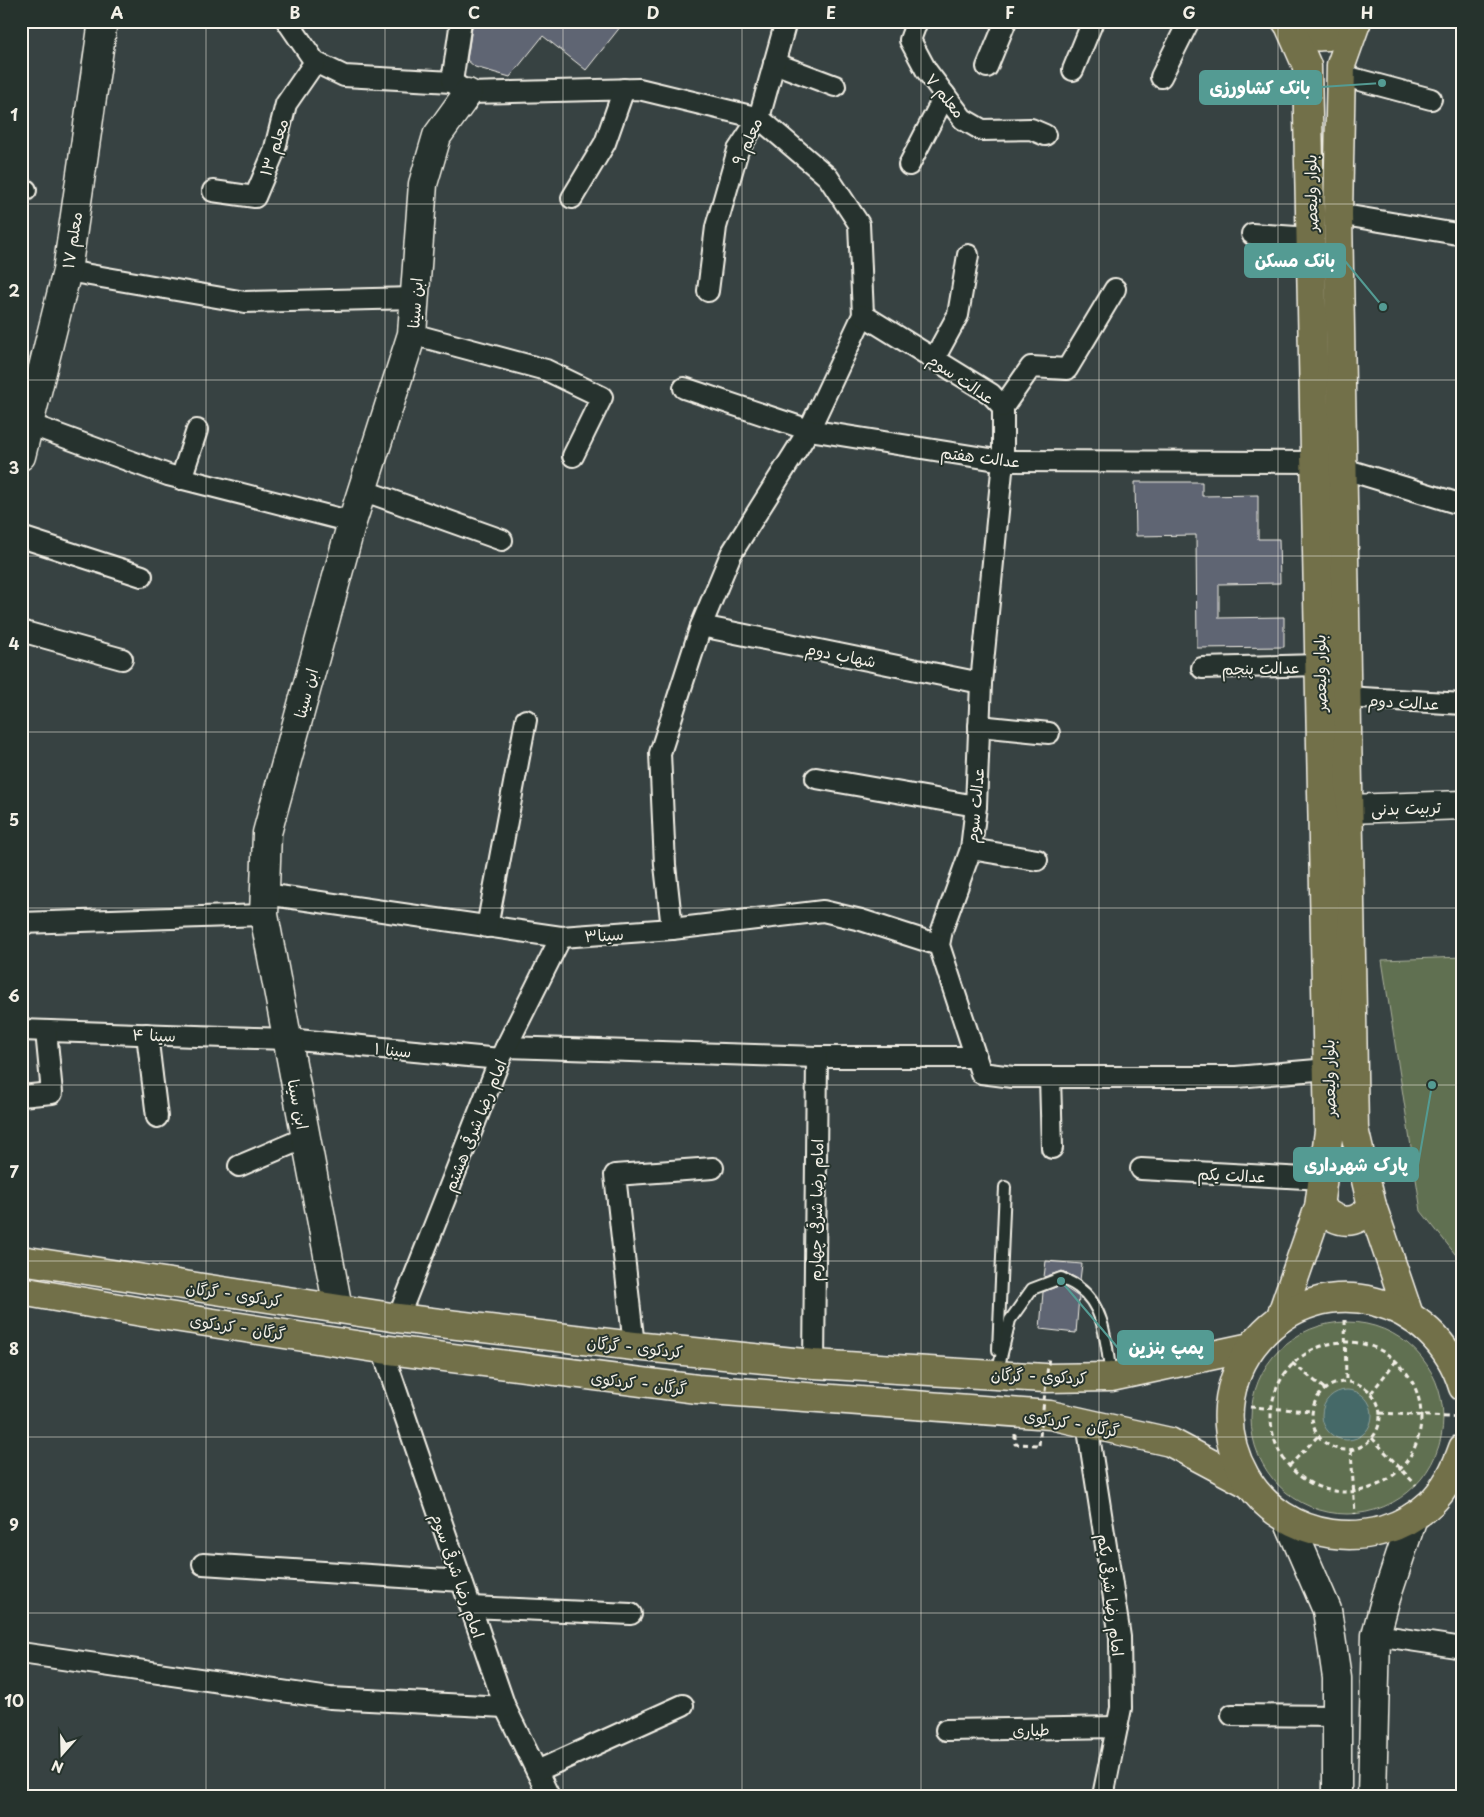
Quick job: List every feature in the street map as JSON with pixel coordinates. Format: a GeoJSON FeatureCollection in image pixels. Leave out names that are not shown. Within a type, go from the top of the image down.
{"type":"FeatureCollection","features":[{"type":"Feature","properties":{"kind":"main road"},"geometry":{"type":"LineString","coordinates":[[1287,23],[1301,32],[1316,36],[1330,36],[1344,32],[1357,22]]}},
{"type":"Feature","properties":{"kind":"main road","name":"بلوار ولیعصر"},"geometry":{"type":"LineString","coordinates":[[1280,1319],[1319,1207],[1329,1131],[1319,665],[1338,214],[1341,65],[1357,22]]}},
{"type":"Feature","properties":{"kind":"main road","name":"بلوار ولیعصر"},"geometry":{"type":"LineString","coordinates":[[1287,23],[1307,66],[1311,238],[1346,698],[1354,1129],[1372,1206],[1409,1315]]}},
{"type":"Feature","properties":{"kind":"main road"},"geometry":{"type":"LineString","coordinates":[[1319,1207],[1336,1219],[1346,1221],[1357,1219],[1372,1206]]}},
{"type":"Feature","properties":{"kind":"main road","name":"کردکوی - گرگان"},"geometry":{"type":"LineString","coordinates":[[21,1260],[398,1318],[634,1346],[814,1364],[1045,1378],[1111,1377],[1251,1347]]}},
{"type":"Feature","properties":{"kind":"main road","name":"گرگان - کردکوی"},"geometry":{"type":"LineString","coordinates":[[21,1291],[142,1312],[382,1348],[697,1389],[1050,1414],[1170,1442],[1249,1484]]}},
{"type":"Feature","properties":{"kind":"main road"},"geometry":{"type":"LineString","coordinates":[[1463,1387],[1455,1353],[1409,1315],[1388,1305],[1366,1299],[1344,1298],[1321,1301],[1307,1306],[1280,1319],[1264,1332],[1251,1347],[1240,1365],[1233,1385],[1229,1406],[1229,1427],[1232,1447],[1239,1466],[1249,1484],[1273,1510],[1288,1520],[1310,1530],[1333,1535],[1357,1536],[1377,1532],[1396,1526],[1413,1516],[1454,1482],[1463,1448]]}},
{"type":"Feature","properties":{"kind":"street","name":"معلم ۱۷"},"geometry":{"type":"LineString","coordinates":[[21,456],[66,271],[103,21]]}},
{"type":"Feature","properties":{"kind":"street"},"geometry":{"type":"LineString","coordinates":[[287,21],[314,62],[344,76],[460,87],[639,89],[759,118],[828,177],[859,224],[863,315],[809,430],[731,554],[701,626],[660,753],[664,865],[672,929]]}},
{"type":"Feature","properties":{"kind":"street"},"geometry":{"type":"LineString","coordinates":[[460,87],[461,21]]}},
{"type":"Feature","properties":{"kind":"street","name":"معلم ۹"},"geometry":{"type":"LineString","coordinates":[[708,292],[716,227],[738,150],[759,118],[786,21]]}},
{"type":"Feature","properties":{"kind":"street","name":"معلم ۷"},"geometry":{"type":"LineString","coordinates":[[917,21],[910,40],[926,70],[963,119],[982,130],[1031,129],[1046,135]]}},
{"type":"Feature","properties":{"kind":"street"},"geometry":{"type":"LineString","coordinates":[[987,67],[1006,21]]}},
{"type":"Feature","properties":{"kind":"street"},"geometry":{"type":"LineString","coordinates":[[1073,70],[1093,21]]}},
{"type":"Feature","properties":{"kind":"street"},"geometry":{"type":"LineString","coordinates":[[1162,77],[1189,21]]}},
{"type":"Feature","properties":{"kind":"street","name":"معلم ۱۳"},"geometry":{"type":"LineString","coordinates":[[213,191],[255,198],[274,152],[286,104],[314,62]]}},
{"type":"Feature","properties":{"kind":"street"},"geometry":{"type":"LineString","coordinates":[[774,62],[835,86]]}},
{"type":"Feature","properties":{"kind":"street"},"geometry":{"type":"LineString","coordinates":[[1341,75],[1431,99]]}},
{"type":"Feature","properties":{"kind":"street","name":"ابن سینا"},"geometry":{"type":"LineString","coordinates":[[338,1308],[305,1138],[265,905],[267,833],[352,522],[412,334],[423,184],[437,136],[460,87]]}},
{"type":"Feature","properties":{"kind":"street"},"geometry":{"type":"LineString","coordinates":[[572,198],[605,143],[624,90]]}},
{"type":"Feature","properties":{"kind":"street"},"geometry":{"type":"LineString","coordinates":[[908,165],[945,95]]}},
{"type":"Feature","properties":{"kind":"street"},"geometry":{"type":"LineString","coordinates":[[1338,214],[1463,235]]}},
{"type":"Feature","properties":{"kind":"street"},"geometry":{"type":"LineString","coordinates":[[1252,234],[1311,238]]}},
{"type":"Feature","properties":{"kind":"street"},"geometry":{"type":"LineString","coordinates":[[934,359],[958,315],[968,255]]}},
{"type":"Feature","properties":{"kind":"street"},"geometry":{"type":"LineString","coordinates":[[66,271],[245,302],[415,298]]}},
{"type":"Feature","properties":{"kind":"street"},"geometry":{"type":"LineString","coordinates":[[1003,406],[1031,367],[1067,369],[1115,290]]}},
{"type":"Feature","properties":{"kind":"street","name":"عدالت سوم"},"geometry":{"type":"LineString","coordinates":[[863,315],[991,394],[1003,406],[1003,461],[981,683],[976,806],[971,849],[942,930],[939,946]]}},
{"type":"Feature","properties":{"kind":"street"},"geometry":{"type":"LineString","coordinates":[[412,334],[546,370],[602,397],[573,456]]}},
{"type":"Feature","properties":{"kind":"street","name":"عدالت هفتم"},"geometry":{"type":"LineString","coordinates":[[684,388],[809,430],[1003,461],[1328,465],[1463,505]]}},
{"type":"Feature","properties":{"kind":"street"},"geometry":{"type":"LineString","coordinates":[[29,424],[181,479],[352,522]]}},
{"type":"Feature","properties":{"kind":"street"},"geometry":{"type":"LineString","coordinates":[[181,479],[197,430]]}},
{"type":"Feature","properties":{"kind":"street"},"geometry":{"type":"LineString","coordinates":[[362,490],[502,540]]}},
{"type":"Feature","properties":{"kind":"street"},"geometry":{"type":"LineString","coordinates":[[21,538],[142,576]]}},
{"type":"Feature","properties":{"kind":"street","name":"شهاب دوم"},"geometry":{"type":"LineString","coordinates":[[701,626],[981,683]]}},
{"type":"Feature","properties":{"kind":"street"},"geometry":{"type":"LineString","coordinates":[[21,631],[122,659]]}},
{"type":"Feature","properties":{"kind":"street","name":"عدالت پنجم"},"geometry":{"type":"LineString","coordinates":[[1202,668],[1319,665]]}},
{"type":"Feature","properties":{"kind":"street","name":"عدالت دوم"},"geometry":{"type":"LineString","coordinates":[[1346,698],[1463,704]]}},
{"type":"Feature","properties":{"kind":"street"},"geometry":{"type":"LineString","coordinates":[[487,927],[526,720]]}},
{"type":"Feature","properties":{"kind":"street"},"geometry":{"type":"LineString","coordinates":[[979,726],[1049,733]]}},
{"type":"Feature","properties":{"kind":"street"},"geometry":{"type":"LineString","coordinates":[[816,778],[976,806]]}},
{"type":"Feature","properties":{"kind":"street","name":"تربیت بدنی"},"geometry":{"type":"LineString","coordinates":[[1348,809],[1463,805]]}},
{"type":"Feature","properties":{"kind":"street"},"geometry":{"type":"LineString","coordinates":[[971,849],[1037,860]]}},
{"type":"Feature","properties":{"kind":"street","name":"سینا۳"},"geometry":{"type":"LineString","coordinates":[[21,922],[265,905],[487,927],[561,937],[672,929],[824,911],[861,920],[939,946]]}},
{"type":"Feature","properties":{"kind":"street","name":"امام رضا شرقی هشتم"},"geometry":{"type":"LineString","coordinates":[[398,1318],[503,1053],[561,937]]}},
{"type":"Feature","properties":{"kind":"street"},"geometry":{"type":"LineString","coordinates":[[939,946],[981,1073],[1013,1077],[1236,1077],[1328,1069]]}},
{"type":"Feature","properties":{"kind":"street","name":"سینا ۴"},"geometry":{"type":"LineString","coordinates":[[21,1030],[287,1038]]}},
{"type":"Feature","properties":{"kind":"street"},"geometry":{"type":"LineString","coordinates":[[21,1096],[52,1093],[46,1030]]}},
{"type":"Feature","properties":{"kind":"street"},"geometry":{"type":"LineString","coordinates":[[146,1034],[157,1117]]}},
{"type":"Feature","properties":{"kind":"street","name":"سینا ۱"},"geometry":{"type":"LineString","coordinates":[[287,1038],[503,1053],[976,1057]]}},
{"type":"Feature","properties":{"kind":"street","name":"امام رضا شرقی چهارم"},"geometry":{"type":"LineString","coordinates":[[814,1364],[817,1057]]}},
{"type":"Feature","properties":{"kind":"street"},"geometry":{"type":"LineString","coordinates":[[1050,1077],[1052,1148]]}},
{"type":"Feature","properties":{"kind":"street"},"geometry":{"type":"LineString","coordinates":[[239,1166],[305,1138]]}},
{"type":"Feature","properties":{"kind":"street"},"geometry":{"type":"LineString","coordinates":[[634,1346],[615,1175],[713,1168]]}},
{"type":"Feature","properties":{"kind":"street","name":"عدالت یکم"},"geometry":{"type":"LineString","coordinates":[[1141,1170],[1323,1179]]}},
{"type":"Feature","properties":{"kind":"street","name":"امام رضا شرقی سوم"},"geometry":{"type":"LineString","coordinates":[[382,1348],[505,1707],[550,1796]]}},
{"type":"Feature","properties":{"kind":"street","name":"امام رضا شرقی یکم"},"geometry":{"type":"LineString","coordinates":[[1088,1423],[1120,1636],[1121,1708],[1103,1796]]}},
{"type":"Feature","properties":{"kind":"street"},"geometry":{"type":"LineString","coordinates":[[1372,1796],[1376,1635],[1385,1601],[1413,1516]]}},
{"type":"Feature","properties":{"kind":"street"},"geometry":{"type":"LineString","coordinates":[[1288,1520],[1327,1610],[1337,1678],[1337,1796]]}},
{"type":"Feature","properties":{"kind":"street"},"geometry":{"type":"LineString","coordinates":[[202,1564],[462,1581]]}},
{"type":"Feature","properties":{"kind":"street"},"geometry":{"type":"LineString","coordinates":[[471,1608],[631,1614]]}},
{"type":"Feature","properties":{"kind":"street"},"geometry":{"type":"LineString","coordinates":[[1376,1635],[1463,1648]]}},
{"type":"Feature","properties":{"kind":"street"},"geometry":{"type":"LineString","coordinates":[[21,1653],[330,1698],[505,1707]]}},
{"type":"Feature","properties":{"kind":"street"},"geometry":{"type":"LineString","coordinates":[[537,1771],[683,1705]]}},
{"type":"Feature","properties":{"kind":"street"},"geometry":{"type":"LineString","coordinates":[[1232,1716],[1337,1716]]}},
{"type":"Feature","properties":{"kind":"street","name":"طیاری"},"geometry":{"type":"LineString","coordinates":[[946,1730],[1117,1727]]}},
{"type":"Feature","properties":{"kind":"lane"},"geometry":{"type":"LineString","coordinates":[[997,1374],[1005,1187]]}},
{"type":"Feature","properties":{"kind":"lane"},"geometry":{"type":"LineString","coordinates":[[997,1374],[1010,1320],[1032,1289],[1061,1278],[1077,1286],[1087,1294],[1101,1317],[1111,1377]]}},
{"type":"Feature","properties":{"kind":"path"},"geometry":{"type":"LineString","coordinates":[[1344,1298],[1346,1382]]}},
{"type":"Feature","properties":{"kind":"path"},"geometry":{"type":"LineString","coordinates":[[1346,1341],[1382,1350],[1396,1361],[1410,1377],[1418,1396],[1421,1416],[1419,1435],[1412,1453],[1400,1469],[1386,1480],[1370,1488],[1353,1492],[1335,1492],[1318,1487],[1302,1478],[1289,1466],[1277,1449],[1271,1429],[1270,1408],[1274,1392],[1282,1376],[1292,1363],[1317,1347],[1346,1341]]}},
{"type":"Feature","properties":{"kind":"path"},"geometry":{"type":"LineString","coordinates":[[1015,1444],[1039,1445],[1049,1356]]}},
{"type":"Feature","properties":{"kind":"path"},"geometry":{"type":"LineString","coordinates":[[1371,1393],[1396,1361]]}},
{"type":"Feature","properties":{"kind":"path"},"geometry":{"type":"LineString","coordinates":[[1292,1363],[1325,1389]]}},
{"type":"Feature","properties":{"kind":"path"},"geometry":{"type":"LineString","coordinates":[[1346,1382],[1355,1383],[1371,1393],[1379,1406],[1380,1413],[1377,1431],[1372,1438],[1360,1448],[1351,1450],[1333,1448],[1318,1436],[1312,1420],[1312,1411],[1318,1395],[1335,1384],[1346,1382]]}},
{"type":"Feature","properties":{"kind":"path"},"geometry":{"type":"LineString","coordinates":[[1229,1406],[1312,1411]]}},
{"type":"Feature","properties":{"kind":"path"},"geometry":{"type":"LineString","coordinates":[[1380,1413],[1463,1418]]}},
{"type":"Feature","properties":{"kind":"path"},"geometry":{"type":"LineString","coordinates":[[1289,1466],[1318,1436]]}},
{"type":"Feature","properties":{"kind":"path"},"geometry":{"type":"LineString","coordinates":[[1372,1438],[1416,1485]]}},
{"type":"Feature","properties":{"kind":"path"},"geometry":{"type":"LineString","coordinates":[[1351,1450],[1357,1536]]}},
{"type":"Feature","properties":{"kind":"green space"},"geometry":{"type":"Polygon","coordinates":[[[1463,957],[1463,1264],[1421,1211],[1382,960],[1463,957]]]}},
{"type":"Feature","properties":{"kind":"green space"},"geometry":{"type":"Polygon","coordinates":[[[1356,1322],[1366,1323],[1392,1333],[1408,1343],[1422,1357],[1436,1381],[1442,1399],[1442,1437],[1436,1455],[1422,1479],[1408,1493],[1384,1507],[1366,1513],[1338,1514],[1328,1513],[1302,1503],[1286,1493],[1272,1479],[1258,1455],[1252,1437],[1251,1409],[1252,1399],[1262,1373],[1272,1357],[1286,1343],[1310,1329],[1328,1323],[1356,1322]]]}},
{"type":"Feature","properties":{"kind":"water"},"geometry":{"type":"Polygon","coordinates":[[[1347,1390],[1365,1397],[1372,1415],[1365,1433],[1347,1440],[1329,1433],[1322,1415],[1329,1397],[1347,1390]]]}},
{"type":"Feature","properties":{"kind":"building"},"geometry":{"type":"Polygon","coordinates":[[[473,21],[625,21],[586,70],[543,36],[510,77],[475,67],[467,60],[473,21]]]}},
{"type":"Feature","properties":{"kind":"building"},"geometry":{"type":"Polygon","coordinates":[[[1135,482],[1202,482],[1202,496],[1258,495],[1258,539],[1279,539],[1280,583],[1219,584],[1219,618],[1284,617],[1284,647],[1197,648],[1196,535],[1136,536],[1135,482]]]}},
{"type":"Feature","properties":{"kind":"building"},"geometry":{"type":"Polygon","coordinates":[[[1046,1261],[1082,1264],[1080,1280],[1062,1271],[1044,1277],[1046,1261]]]}},
{"type":"Feature","properties":{"kind":"building"},"geometry":{"type":"Polygon","coordinates":[[[1061,1285],[1079,1297],[1076,1333],[1040,1329],[1043,1292],[1061,1285]]]}},
{"type":"Feature","properties":{"kind":"place","name":"بانک کشاورزی"},"geometry":{"type":"Point","coordinates":[1382,83]}},
{"type":"Feature","properties":{"kind":"place","name":"بانک مسکن"},"geometry":{"type":"Point","coordinates":[1383,307]}},
{"type":"Feature","properties":{"kind":"place","name":"پارک شهرداری"},"geometry":{"type":"Point","coordinates":[1432,1085]}},
{"type":"Feature","properties":{"kind":"place","name":"پمپ بنزین"},"geometry":{"type":"Point","coordinates":[1061,1281]}}]}
